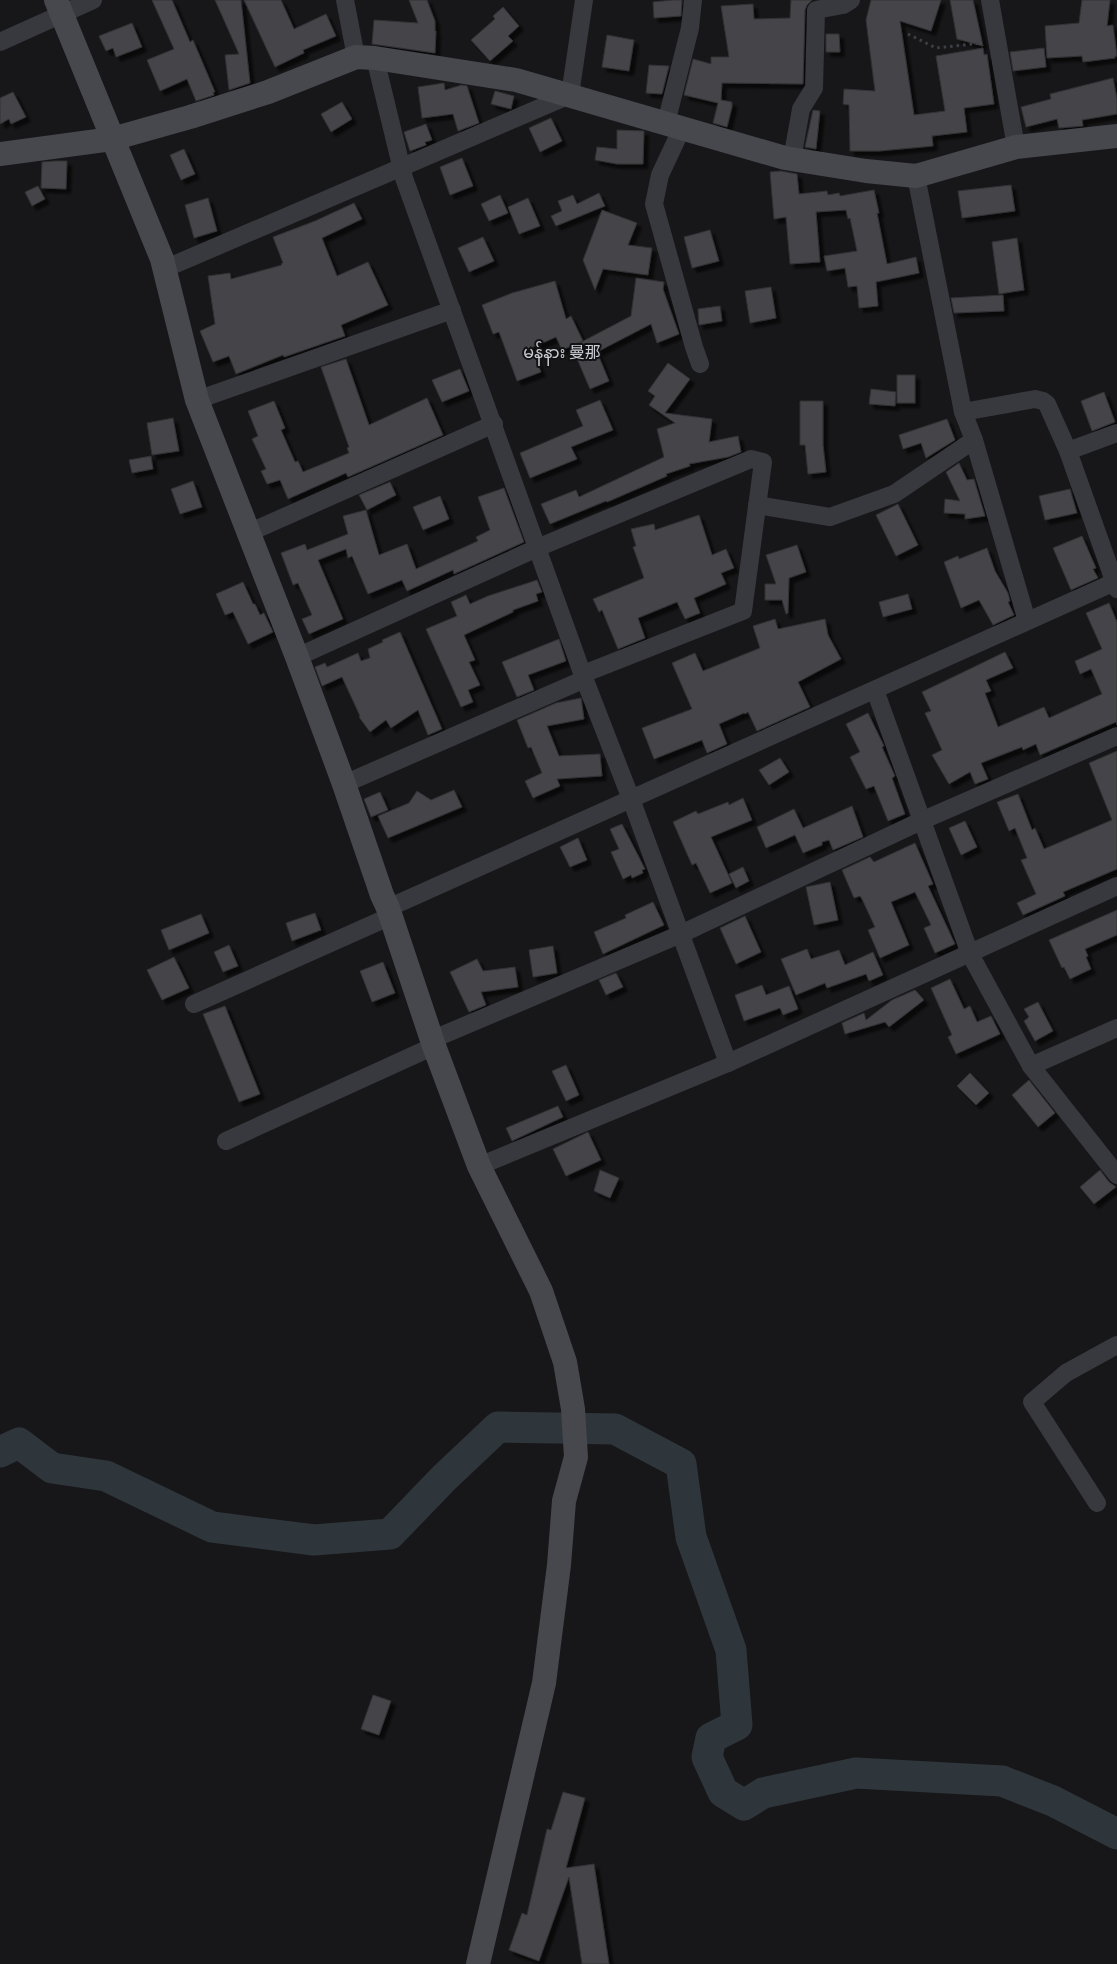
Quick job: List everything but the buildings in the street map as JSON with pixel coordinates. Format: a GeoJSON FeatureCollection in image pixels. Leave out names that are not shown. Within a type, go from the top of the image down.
{"type":"FeatureCollection","features":[{"type":"Feature","properties":{"kind":"street"},"geometry":{"type":"LineString","coordinates":[[0,42],[58,7],[93,0]]}},
{"type":"Feature","properties":{"kind":"street"},"geometry":{"type":"LineString","coordinates":[[345,0],[402,166],[404,178],[537,548],[584,677],[632,799],[728,1063]]}},
{"type":"Feature","properties":{"kind":"street"},"geometry":{"type":"LineString","coordinates":[[570,95],[584,0]]}},
{"type":"Feature","properties":{"kind":"street"},"geometry":{"type":"LineString","coordinates":[[694,0],[674,126],[654,204],[700,364]]}},
{"type":"Feature","properties":{"kind":"street"},"geometry":{"type":"LineString","coordinates":[[792,159],[801,109],[814,88],[816,10],[843,5],[851,0]]}},
{"type":"Feature","properties":{"kind":"street"},"geometry":{"type":"LineString","coordinates":[[990,0],[1016,147]]}},
{"type":"Feature","properties":{"kind":"street"},"geometry":{"type":"LineString","coordinates":[[58,7],[162,259],[197,400],[297,657],[344,784],[382,896],[390,912],[432,1043],[479,1166],[541,1291],[565,1362],[573,1409],[576,1457],[564,1501],[559,1566],[544,1683],[478,1964]]}},
{"type":"Feature","properties":{"kind":"street"},"geometry":{"type":"LineString","coordinates":[[0,154],[112,139],[260,95],[366,58],[516,80],[792,159],[866,171],[916,176],[1016,147],[1117,136]]}},
{"type":"Feature","properties":{"kind":"street"},"geometry":{"type":"LineString","coordinates":[[164,269],[570,95]]}},
{"type":"Feature","properties":{"kind":"street"},"geometry":{"type":"LineString","coordinates":[[916,176],[963,412],[974,440],[1027,621]]}},
{"type":"Feature","properties":{"kind":"street"},"geometry":{"type":"LineString","coordinates":[[197,400],[452,310]]}},
{"type":"Feature","properties":{"kind":"street"},"geometry":{"type":"LineString","coordinates":[[194,1004],[632,799],[1027,621],[1116,584],[1068,451],[1047,404],[1035,399],[963,412]]}},
{"type":"Feature","properties":{"kind":"street"},"geometry":{"type":"LineString","coordinates":[[248,533],[494,424]]}},
{"type":"Feature","properties":{"kind":"street"},"geometry":{"type":"LineString","coordinates":[[1068,451],[1117,433]]}},
{"type":"Feature","properties":{"kind":"street"},"geometry":{"type":"LineString","coordinates":[[757,505],[830,517],[894,494],[974,440]]}},
{"type":"Feature","properties":{"kind":"street"},"geometry":{"type":"LineString","coordinates":[[297,657],[537,548],[751,459],[763,462],[743,611],[584,677],[344,784]]}},
{"type":"Feature","properties":{"kind":"street"},"geometry":{"type":"LineString","coordinates":[[875,690],[970,954],[1031,1066],[1117,1175]]}},
{"type":"Feature","properties":{"kind":"street"},"geometry":{"type":"LineString","coordinates":[[226,1141],[432,1043],[681,934],[921,821],[1117,736]]}},
{"type":"Feature","properties":{"kind":"street"},"geometry":{"type":"LineString","coordinates":[[479,1166],[728,1063],[1117,886]]}},
{"type":"Feature","properties":{"kind":"street"},"geometry":{"type":"LineString","coordinates":[[1031,1066],[1117,1028]]}},
{"type":"Feature","properties":{"kind":"street"},"geometry":{"type":"LineString","coordinates":[[1097,1503],[1032,1402],[1066,1373],[1117,1345]]}},
{"type":"Feature","properties":{"kind":"path"},"geometry":{"type":"LineString","coordinates":[[908,34],[936,48],[998,41]]}},
{"type":"Feature","properties":{"kind":"waterway"},"geometry":{"type":"LineString","coordinates":[[0,1452],[19,1443],[52,1468],[106,1476],[212,1527],[314,1540],[390,1534],[444,1478],[498,1427],[615,1429],[681,1464],[691,1537],[731,1650],[737,1725],[711,1738],[707,1757],[723,1792],[744,1805],[763,1793],[856,1773],[1002,1781],[1053,1801],[1117,1834]]}},
{"type":"Feature","properties":{"kind":"district","name":"မန်နား 曼那"},"geometry":{"type":"Point","coordinates":[562,353]}}]}
